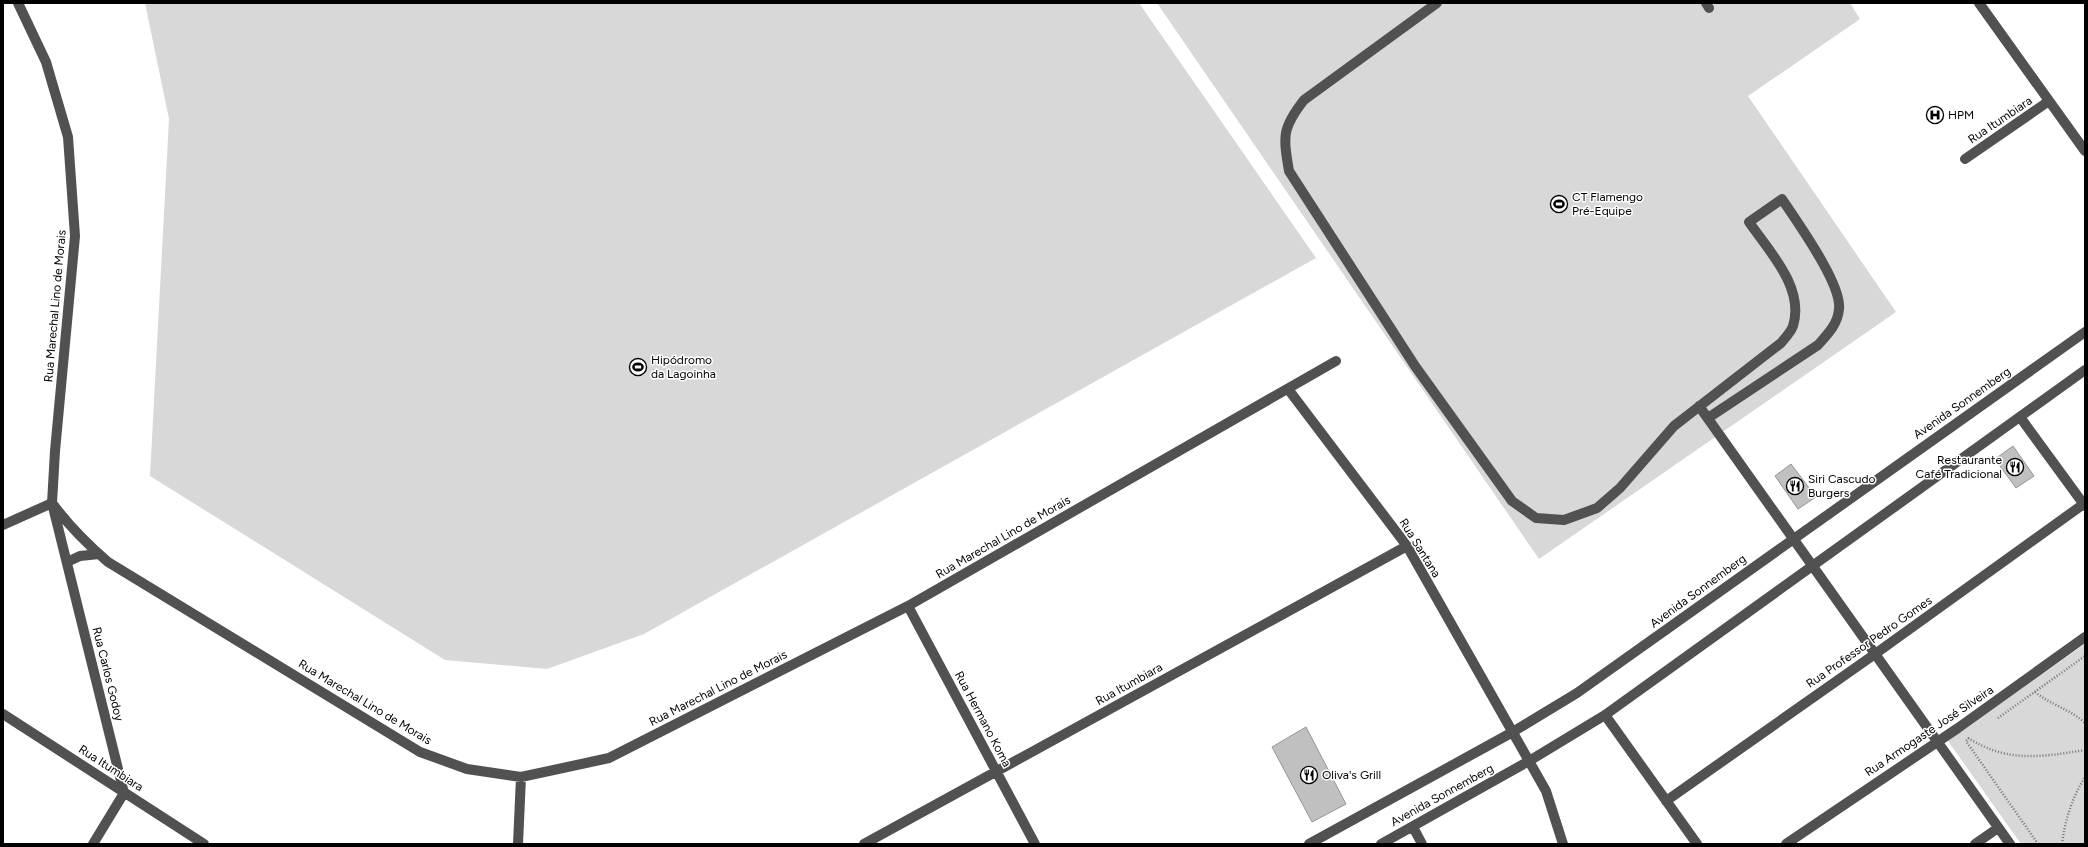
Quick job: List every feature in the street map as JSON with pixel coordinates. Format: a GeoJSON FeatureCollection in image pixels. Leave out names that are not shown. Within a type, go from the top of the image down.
{"type":"FeatureCollection","features":[{"type":"Feature","properties":{"kind":"street","name":"Rua Marechal Lino de Morais"},"geometry":{"type":"LineString","coordinates":[[18,3],[46,62],[68,137],[74,221],[75,236],[55,451],[52,503],[75,532],[99,554],[115,566],[420,752],[467,769],[521,777],[609,758],[908,606],[1336,361]]}},
{"type":"Feature","properties":{"kind":"street"},"geometry":{"type":"LineString","coordinates":[[1437,3],[1304,100],[1289,119],[1284,144],[1289,171],[1415,366],[1512,501],[1536,518],[1564,520],[1597,508],[1620,488],[1674,426],[1781,343],[1793,326],[1795,301],[1787,278],[1749,222],[1782,199],[1834,284],[1840,309],[1832,330],[1818,345],[1708,418]]}},
{"type":"Feature","properties":{"kind":"street"},"geometry":{"type":"LineString","coordinates":[[1979,3],[2085,151]]}},
{"type":"Feature","properties":{"kind":"street","name":"Rua Itumbiara"},"geometry":{"type":"LineString","coordinates":[[1965,159],[2049,102]]}},
{"type":"Feature","properties":{"kind":"street","name":"Avenida Sonnemberg"},"geometry":{"type":"LineString","coordinates":[[1309,844],[1511,733],[1577,693],[2085,332]]}},
{"type":"Feature","properties":{"kind":"street","name":"Avenida Sonnemberg"},"geometry":{"type":"LineString","coordinates":[[1382,844],[1529,761],[1605,715],[2085,370]]}},
{"type":"Feature","properties":{"kind":"street","name":"Rua Santana"},"geometry":{"type":"LineString","coordinates":[[1288,389],[1407,546],[1511,733],[1546,791],[1563,844]]}},
{"type":"Feature","properties":{"kind":"street"},"geometry":{"type":"LineString","coordinates":[[1699,406],[2010,844]]}},
{"type":"Feature","properties":{"kind":"street"},"geometry":{"type":"LineString","coordinates":[[2020,417],[2084,505]]}},
{"type":"Feature","properties":{"kind":"street"},"geometry":{"type":"LineString","coordinates":[[3,525],[52,503]]}},
{"type":"Feature","properties":{"kind":"street","name":"Rua Carlos Godoy"},"geometry":{"type":"LineString","coordinates":[[52,503],[124,793]]}},
{"type":"Feature","properties":{"kind":"street","name":"Rua Professor Pedro Gomes"},"geometry":{"type":"LineString","coordinates":[[1666,800],[1876,654],[2084,505]]}},
{"type":"Feature","properties":{"kind":"street","name":"Rua Itumbiara"},"geometry":{"type":"LineString","coordinates":[[864,844],[1407,546]]}},
{"type":"Feature","properties":{"kind":"street"},"geometry":{"type":"LineString","coordinates":[[67,562],[80,556],[99,554]]}},
{"type":"Feature","properties":{"kind":"street","name":"Rua Hermano Koma"},"geometry":{"type":"LineString","coordinates":[[908,606],[1035,844]]}},
{"type":"Feature","properties":{"kind":"street","name":"Rua Armogaste José Silveira"},"geometry":{"type":"LineString","coordinates":[[1786,844],[1938,742],[2085,637]]}},
{"type":"Feature","properties":{"kind":"street","name":"Rua Itumbiara"},"geometry":{"type":"LineString","coordinates":[[3,714],[204,844]]}},
{"type":"Feature","properties":{"kind":"street"},"geometry":{"type":"LineString","coordinates":[[1605,715],[1697,844]]}},
{"type":"Feature","properties":{"kind":"street"},"geometry":{"type":"LineString","coordinates":[[518,844],[521,777]]}},
{"type":"Feature","properties":{"kind":"street"},"geometry":{"type":"LineString","coordinates":[[93,844],[124,793]]}},
{"type":"Feature","properties":{"kind":"street"},"geometry":{"type":"LineString","coordinates":[[1413,827],[1422,844]]}},
{"type":"Feature","properties":{"kind":"street"},"geometry":{"type":"LineString","coordinates":[[1975,844],[1998,828]]}},
{"type":"Feature","properties":{"kind":"path"},"geometry":{"type":"LineString","coordinates":[[1993,722],[2085,656]]}},
{"type":"Feature","properties":{"kind":"path"},"geometry":{"type":"LineString","coordinates":[[2025,681],[2046,701],[2078,716],[2085,723]]}},
{"type":"Feature","properties":{"kind":"path"},"geometry":{"type":"LineString","coordinates":[[1958,728],[1969,738],[1989,750],[2011,756],[2042,757],[2085,750]]}},
{"type":"Feature","properties":{"kind":"path"},"geometry":{"type":"LineString","coordinates":[[1975,734],[1966,741],[2038,844]]}},
{"type":"Feature","properties":{"kind":"path"},"geometry":{"type":"LineString","coordinates":[[2062,844],[2064,826],[2075,792],[2085,777]]}},
{"type":"Feature","properties":{"kind":"shaded area","name":"Hipódromo da Lagoinha"},"geometry":{"type":"Polygon","coordinates":[[[145,3],[1139,3],[1316,258],[644,634],[547,669],[445,660],[150,476],[169,119],[145,3]]]}},
{"type":"Feature","properties":{"kind":"shaded area","name":"CT Flamengo Pré-Equipe"},"geometry":{"type":"Polygon","coordinates":[[[1157,3],[1850,3],[1860,19],[1748,96],[1896,312],[1539,559],[1157,3]]]}},
{"type":"Feature","properties":{"kind":"shaded area"},"geometry":{"type":"Polygon","coordinates":[[[2085,644],[2085,844],[2021,844],[1948,741],[2085,644]]]}},
{"type":"Feature","properties":{"kind":"building","name":"Restaurante Café Tradicional"},"geometry":{"type":"Polygon","coordinates":[[[2013,446],[2034,476],[2016,488],[1995,459],[2013,446]]]}},
{"type":"Feature","properties":{"kind":"building","name":"Siri Cascudo Burgers"},"geometry":{"type":"Polygon","coordinates":[[[1791,464],[1816,497],[1798,509],[1775,476],[1791,464]]]}},
{"type":"Feature","properties":{"kind":"building","name":"Oliva's Grill"},"geometry":{"type":"Polygon","coordinates":[[[1306,727],[1346,804],[1312,822],[1272,747],[1306,727]]]}},
{"type":"Feature","properties":{"kind":"place","name":"HPM"},"geometry":{"type":"Point","coordinates":[1935,115]}},
{"type":"Feature","properties":{"kind":"place","name":"CT Flamengo Pré-Equipe"},"geometry":{"type":"Point","coordinates":[1559,204]}},
{"type":"Feature","properties":{"kind":"place","name":"Hipódromo da Lagoinha"},"geometry":{"type":"Point","coordinates":[638,367]}},
{"type":"Feature","properties":{"kind":"place","name":"Restaurante Café Tradicional"},"geometry":{"type":"Point","coordinates":[2015,467]}},
{"type":"Feature","properties":{"kind":"place","name":"Siri Cascudo Burgers"},"geometry":{"type":"Point","coordinates":[1795,486]}},
{"type":"Feature","properties":{"kind":"place","name":"Oliva's Grill"},"geometry":{"type":"Point","coordinates":[1309,775]}}]}
